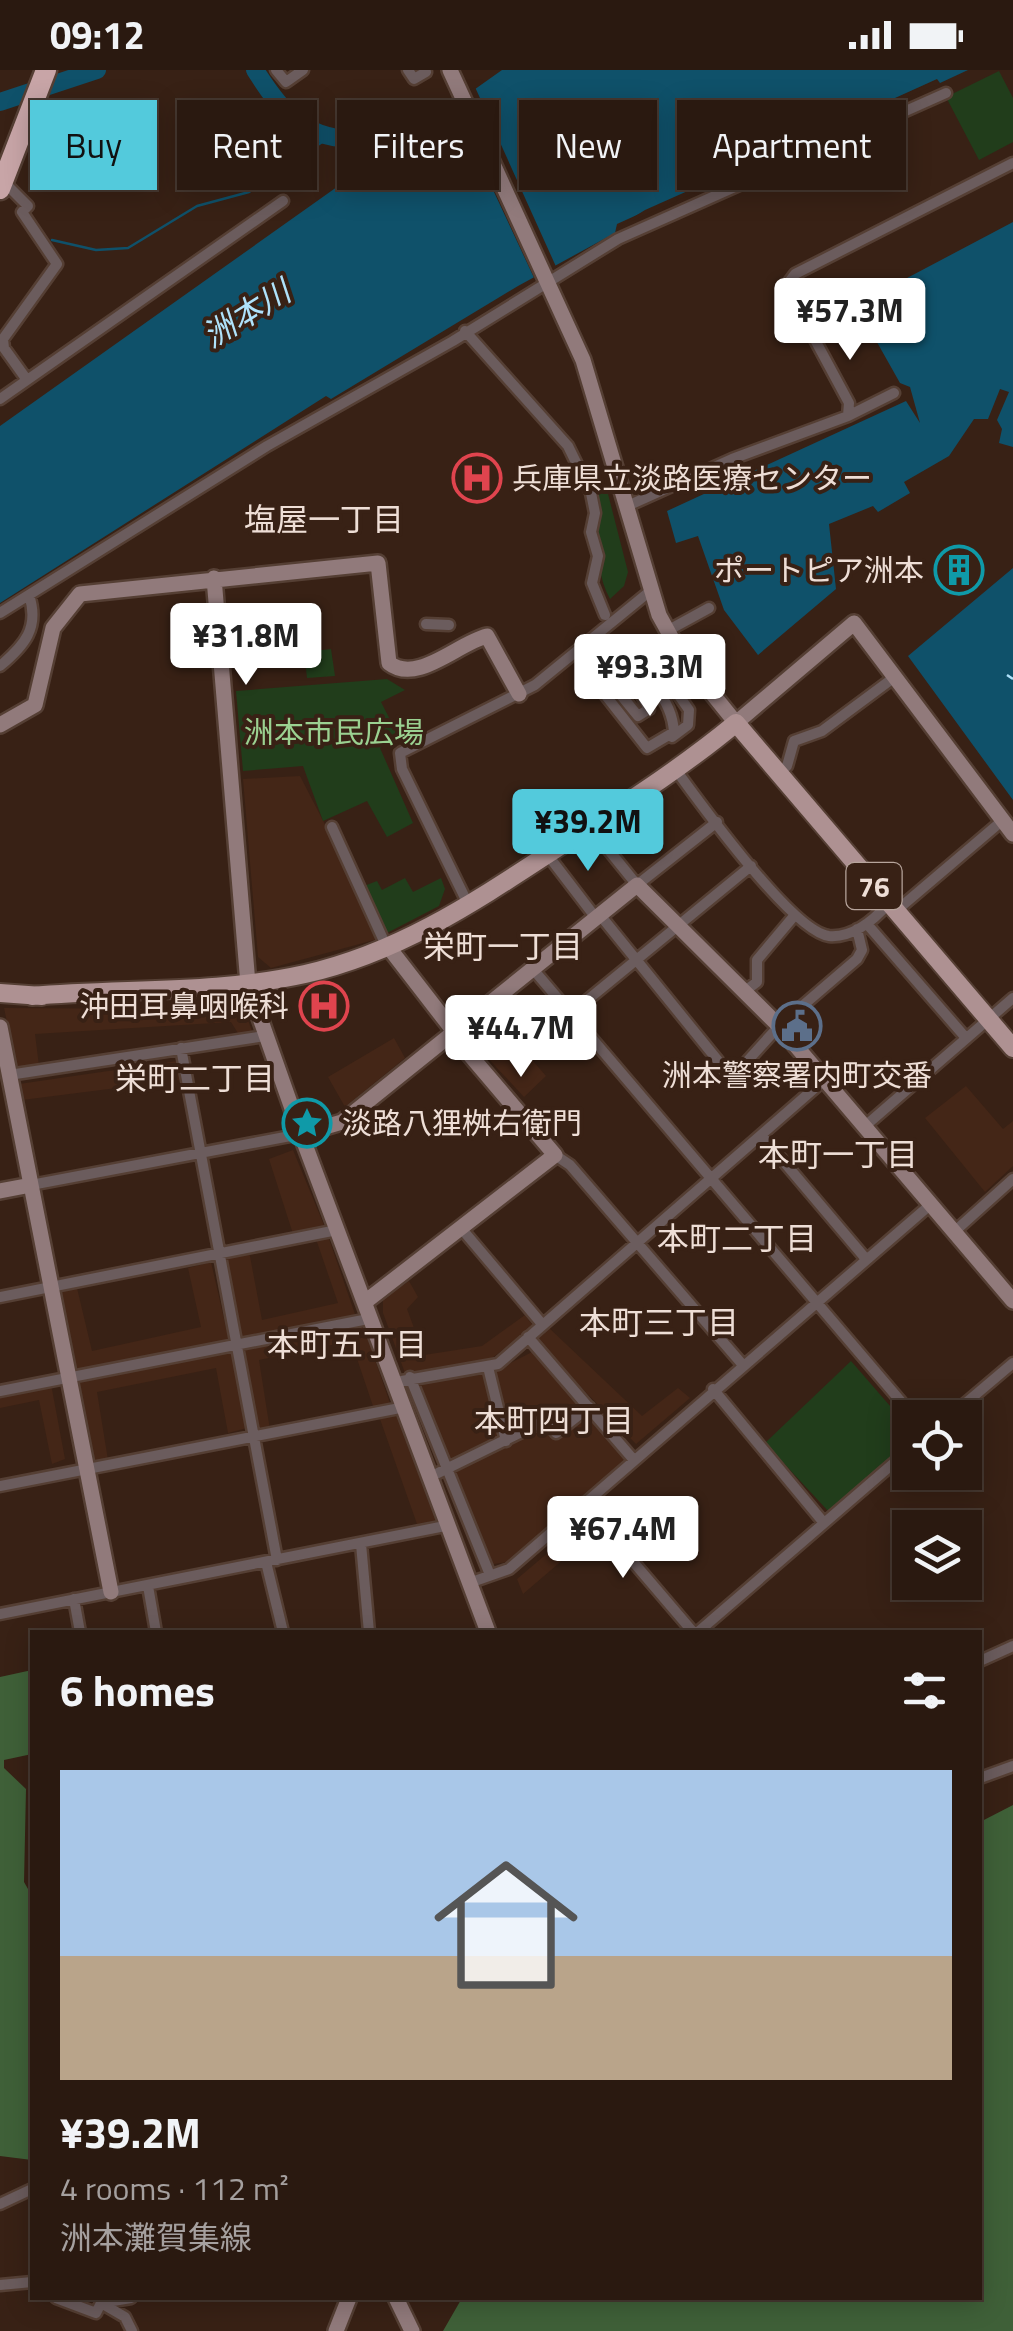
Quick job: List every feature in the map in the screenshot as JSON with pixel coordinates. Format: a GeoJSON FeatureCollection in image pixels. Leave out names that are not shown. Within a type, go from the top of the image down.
{"type":"FeatureCollection","features":[{"type":"Feature","properties":{"kind":"highway"},"geometry":{"type":"LineString","coordinates":[[2,185],[46,72]]}},
{"type":"Feature","properties":{"kind":"main road"},"geometry":{"type":"LineString","coordinates":[[0,993],[32,996],[240,985],[325,969],[469,906],[676,770],[736,724]]}},
{"type":"Feature","properties":{"kind":"main road","name":"76"},"geometry":{"type":"LineString","coordinates":[[736,724],[1013,1048]]}},
{"type":"Feature","properties":{"kind":"street"},"geometry":{"type":"LineString","coordinates":[[276,70],[286,82],[302,70]]}},
{"type":"Feature","properties":{"kind":"street"},"geometry":{"type":"LineString","coordinates":[[408,70],[414,79],[426,72]]}},
{"type":"Feature","properties":{"kind":"street"},"geometry":{"type":"LineString","coordinates":[[450,70],[583,360],[649,592],[667,631],[736,724],[854,623],[1008,827],[862,927],[827,936],[794,916],[676,770]]}},
{"type":"Feature","properties":{"kind":"street"},"geometry":{"type":"LineString","coordinates":[[0,613],[268,446],[618,239],[946,93]]}},
{"type":"Feature","properties":{"kind":"street"},"geometry":{"type":"LineString","coordinates":[[848,416],[848,403],[786,286],[795,274],[1013,162]]}},
{"type":"Feature","properties":{"kind":"street"},"geometry":{"type":"LineString","coordinates":[[2,185],[28,206],[22,212],[57,264],[3,339],[4,348],[27,380]]}},
{"type":"Feature","properties":{"kind":"street"},"geometry":{"type":"LineString","coordinates":[[0,399],[283,200]]}},
{"type":"Feature","properties":{"kind":"street"},"geometry":{"type":"LineString","coordinates":[[465,332],[568,446],[592,493],[595,513],[591,532],[598,556],[592,582],[605,615]]}},
{"type":"Feature","properties":{"kind":"street"},"geometry":{"type":"LineString","coordinates":[[625,507],[732,459],[848,416],[894,392]]}},
{"type":"Feature","properties":{"kind":"street"},"geometry":{"type":"LineString","coordinates":[[0,725],[35,705],[53,628],[80,594],[378,563],[389,663],[400,670],[416,669],[487,636],[519,694]]}},
{"type":"Feature","properties":{"kind":"street"},"geometry":{"type":"LineString","coordinates":[[214,578],[240,985],[265,1036],[365,1302],[490,1575]]}},
{"type":"Feature","properties":{"kind":"street"},"geometry":{"type":"LineString","coordinates":[[469,906],[402,770],[400,753],[519,694],[580,650],[649,592]]}},
{"type":"Feature","properties":{"kind":"street"},"geometry":{"type":"LineString","coordinates":[[0,666],[30,635],[34,618],[29,596]]}},
{"type":"Feature","properties":{"kind":"street"},"geometry":{"type":"LineString","coordinates":[[667,631],[708,608]]}},
{"type":"Feature","properties":{"kind":"street"},"geometry":{"type":"LineString","coordinates":[[426,624],[449,625]]}},
{"type":"Feature","properties":{"kind":"street"},"geometry":{"type":"LineString","coordinates":[[634,646],[647,650],[689,710],[688,725],[647,748],[604,694],[592,673],[597,664],[634,646]]}},
{"type":"Feature","properties":{"kind":"street"},"geometry":{"type":"LineString","coordinates":[[580,650],[597,664],[635,683],[648,709],[638,716],[620,694],[604,694]]}},
{"type":"Feature","properties":{"kind":"street"},"geometry":{"type":"LineString","coordinates":[[597,664],[616,660],[646,675],[669,710],[672,737]]}},
{"type":"Feature","properties":{"kind":"street"},"geometry":{"type":"LineString","coordinates":[[778,773],[788,766],[794,742],[822,731],[896,676]]}},
{"type":"Feature","properties":{"kind":"street"},"geometry":{"type":"LineString","coordinates":[[0,1191],[301,1134],[342,1122],[454,1034],[461,1022],[716,822]]}},
{"type":"Feature","properties":{"kind":"street"},"geometry":{"type":"LineString","coordinates":[[332,827],[386,944],[454,1034],[742,1364]]}},
{"type":"Feature","properties":{"kind":"street"},"geometry":{"type":"LineString","coordinates":[[590,827],[676,928],[780,1026],[1013,1301]]}},
{"type":"Feature","properties":{"kind":"street"},"geometry":{"type":"LineString","coordinates":[[548,854],[732,1078],[780,1026],[857,959],[862,950],[862,927]]}},
{"type":"Feature","properties":{"kind":"street"},"geometry":{"type":"LineString","coordinates":[[569,1016],[751,866]]}},
{"type":"Feature","properties":{"kind":"street"},"geometry":{"type":"LineString","coordinates":[[745,991],[757,982],[757,960],[794,916]]}},
{"type":"Feature","properties":{"kind":"street"},"geometry":{"type":"LineString","coordinates":[[862,927],[966,1038]]}},
{"type":"Feature","properties":{"kind":"street"},"geometry":{"type":"LineString","coordinates":[[532,968],[900,1400]]}},
{"type":"Feature","properties":{"kind":"street"},"geometry":{"type":"LineString","coordinates":[[864,1127],[1013,998]]}},
{"type":"Feature","properties":{"kind":"street"},"geometry":{"type":"LineString","coordinates":[[0,1027],[110,1592]]}},
{"type":"Feature","properties":{"kind":"street"},"geometry":{"type":"LineString","coordinates":[[9,1075],[265,1036]]}},
{"type":"Feature","properties":{"kind":"street"},"geometry":{"type":"LineString","coordinates":[[181,1048],[254,1436],[283,1630]]}},
{"type":"Feature","properties":{"kind":"street"},"geometry":{"type":"LineString","coordinates":[[403,1380],[488,1368],[638,1244],[824,1080]]}},
{"type":"Feature","properties":{"kind":"street"},"geometry":{"type":"LineString","coordinates":[[762,1136],[866,1259]]}},
{"type":"Feature","properties":{"kind":"street"},"geometry":{"type":"LineString","coordinates":[[365,1302],[556,1154]]}},
{"type":"Feature","properties":{"kind":"street"},"geometry":{"type":"LineString","coordinates":[[954,1232],[1013,1179]]}},
{"type":"Feature","properties":{"kind":"street"},"geometry":{"type":"LineString","coordinates":[[470,1583],[509,1568],[930,1204]]}},
{"type":"Feature","properties":{"kind":"street"},"geometry":{"type":"LineString","coordinates":[[461,1228],[542,1324]]}},
{"type":"Feature","properties":{"kind":"street"},"geometry":{"type":"LineString","coordinates":[[0,1297],[337,1230]]}},
{"type":"Feature","properties":{"kind":"street"},"geometry":{"type":"LineString","coordinates":[[0,1392],[363,1320]]}},
{"type":"Feature","properties":{"kind":"street"},"geometry":{"type":"LineString","coordinates":[[528,1337],[633,1459]]}},
{"type":"Feature","properties":{"kind":"street"},"geometry":{"type":"LineString","coordinates":[[969,1400],[1013,1363]]}},
{"type":"Feature","properties":{"kind":"street"},"geometry":{"type":"LineString","coordinates":[[488,1368],[506,1441]]}},
{"type":"Feature","properties":{"kind":"street"},"geometry":{"type":"LineString","coordinates":[[403,1380],[404,1406],[487,1630]]}},
{"type":"Feature","properties":{"kind":"street"},"geometry":{"type":"LineString","coordinates":[[713,1389],[824,1523]]}},
{"type":"Feature","properties":{"kind":"street"},"geometry":{"type":"LineString","coordinates":[[0,1486],[404,1406]]}},
{"type":"Feature","properties":{"kind":"street"},"geometry":{"type":"LineString","coordinates":[[444,1470],[546,1420],[556,1433],[589,1407]]}},
{"type":"Feature","properties":{"kind":"street"},"geometry":{"type":"LineString","coordinates":[[698,1630],[892,1464]]}},
{"type":"Feature","properties":{"kind":"street"},"geometry":{"type":"LineString","coordinates":[[582,1503],[694,1630]]}},
{"type":"Feature","properties":{"kind":"street"},"geometry":{"type":"LineString","coordinates":[[0,1614],[450,1524]]}},
{"type":"Feature","properties":{"kind":"street"},"geometry":{"type":"LineString","coordinates":[[361,1544],[370,1630]]}},
{"type":"Feature","properties":{"kind":"street"},"geometry":{"type":"LineString","coordinates":[[148,1586],[156,1630]]}},
{"type":"Feature","properties":{"kind":"street"},"geometry":{"type":"LineString","coordinates":[[74,1599],[80,1630]]}},
{"type":"Feature","properties":{"kind":"street"},"geometry":{"type":"LineString","coordinates":[[982,1660],[1011,1651]]}},
{"type":"Feature","properties":{"kind":"street"},"geometry":{"type":"LineString","coordinates":[[982,1777],[1013,1766]]}},
{"type":"Feature","properties":{"kind":"street"},"geometry":{"type":"LineString","coordinates":[[0,2204],[30,2190]]}},
{"type":"Feature","properties":{"kind":"street"},"geometry":{"type":"LineString","coordinates":[[0,2285],[30,2282]]}},
{"type":"Feature","properties":{"kind":"street"},"geometry":{"type":"LineString","coordinates":[[61,2300],[96,2314],[101,2303]]}},
{"type":"Feature","properties":{"kind":"street"},"geometry":{"type":"LineString","coordinates":[[101,2303],[119,2300]]}},
{"type":"Feature","properties":{"kind":"street"},"geometry":{"type":"LineString","coordinates":[[336,2331],[348,2300]]}},
{"type":"Feature","properties":{"kind":"street"},"geometry":{"type":"LineString","coordinates":[[397,2300],[412,2331]]}},
{"type":"Feature","properties":{"kind":"street"},"geometry":{"type":"LineString","coordinates":[[101,2303],[125,2318],[132,2331]]}},
{"type":"Feature","properties":{"kind":"shaded area"},"geometry":{"type":"Polygon","coordinates":[[[300,776],[350,873],[378,939],[271,968],[258,957],[243,779],[300,776]]]}},
{"type":"Feature","properties":{"kind":"shaded area"},"geometry":{"type":"Polygon","coordinates":[[[235,1001],[243,1006],[253,1034],[239,1035],[231,1022],[35,1034],[39,1066],[17,1069],[4,1008],[168,1009],[235,1001]]]}},
{"type":"Feature","properties":{"kind":"shaded area"},"geometry":{"type":"Polygon","coordinates":[[[508,1032],[546,1076],[524,1097],[483,1053],[508,1032]]]}},
{"type":"Feature","properties":{"kind":"shaded area"},"geometry":{"type":"Polygon","coordinates":[[[394,1038],[405,1058],[345,1107],[328,1077],[394,1038]]]}},
{"type":"Feature","properties":{"kind":"shaded area"},"geometry":{"type":"Polygon","coordinates":[[[177,1061],[180,1080],[22,1100],[19,1084],[177,1061]]]}},
{"type":"Feature","properties":{"kind":"shaded area"},"geometry":{"type":"Polygon","coordinates":[[[966,1086],[1003,1129],[1013,1121],[1013,1166],[985,1192],[925,1118],[966,1086]]]}},
{"type":"Feature","properties":{"kind":"shaded area"},"geometry":{"type":"Polygon","coordinates":[[[293,1150],[326,1230],[294,1237],[269,1159],[293,1150]]]}},
{"type":"Feature","properties":{"kind":"shaded area"},"geometry":{"type":"Polygon","coordinates":[[[328,1236],[356,1317],[236,1343],[221,1257],[249,1251],[262,1320],[338,1303],[316,1239],[328,1236]]]}},
{"type":"Feature","properties":{"kind":"shaded area"},"geometry":{"type":"Polygon","coordinates":[[[211,1262],[230,1345],[75,1374],[58,1292],[77,1288],[92,1351],[201,1327],[188,1268],[211,1262]]]}},
{"type":"Feature","properties":{"kind":"shaded area"},"geometry":{"type":"Polygon","coordinates":[[[409,1281],[418,1297],[407,1309],[424,1355],[482,1346],[525,1315],[534,1327],[485,1363],[405,1373],[383,1313],[383,1298],[409,1281]]]}},
{"type":"Feature","properties":{"kind":"shaded area"},"geometry":{"type":"Polygon","coordinates":[[[363,1325],[391,1406],[374,1409],[351,1341],[259,1360],[270,1430],[255,1432],[240,1350],[363,1325]]]}},
{"type":"Feature","properties":{"kind":"shaded area"},"geometry":{"type":"Polygon","coordinates":[[[548,1327],[642,1416],[678,1388],[690,1398],[636,1444],[542,1347],[537,1340],[548,1327]]]}},
{"type":"Feature","properties":{"kind":"shaded area"},"geometry":{"type":"Polygon","coordinates":[[[237,1349],[247,1428],[228,1433],[216,1368],[97,1392],[108,1460],[93,1462],[79,1381],[237,1349]]]}},
{"type":"Feature","properties":{"kind":"shaded area"},"geometry":{"type":"Polygon","coordinates":[[[534,1351],[628,1459],[507,1562],[481,1566],[411,1382],[489,1374],[534,1351]]]}},
{"type":"Feature","properties":{"kind":"shaded area"},"geometry":{"type":"Polygon","coordinates":[[[51,1384],[65,1459],[52,1464],[39,1400],[0,1408],[0,1394],[51,1384]]]}},
{"type":"Feature","properties":{"kind":"shaded area"},"geometry":{"type":"Polygon","coordinates":[[[398,1414],[439,1520],[417,1524],[380,1419],[398,1414]]]}},
{"type":"Feature","properties":{"kind":"shaded area"},"geometry":{"type":"Polygon","coordinates":[[[583,1523],[593,1534],[523,1594],[517,1579],[583,1523]]]}},
{"type":"Feature","properties":{"kind":"green space"},"geometry":{"type":"Polygon","coordinates":[[[999,71],[1013,98],[1013,142],[979,160],[946,97],[999,71]]]}},
{"type":"Feature","properties":{"kind":"green space"},"geometry":{"type":"Polygon","coordinates":[[[595,474],[607,490],[628,572],[624,586],[610,599],[598,553],[595,474]]]}},
{"type":"Feature","properties":{"kind":"green space"},"geometry":{"type":"Polygon","coordinates":[[[331,649],[335,676],[307,678],[304,652],[331,649]]]}},
{"type":"Feature","properties":{"kind":"green space","name":"洲本市民広場"},"geometry":{"type":"Polygon","coordinates":[[[387,679],[405,690],[381,702],[399,737],[380,748],[413,823],[387,837],[367,801],[323,821],[303,766],[243,771],[236,691],[387,679]]]}},
{"type":"Feature","properties":{"kind":"green space"},"geometry":{"type":"Polygon","coordinates":[[[405,878],[413,892],[441,878],[445,889],[439,906],[387,933],[364,886],[377,881],[382,890],[405,878]]]}},
{"type":"Feature","properties":{"kind":"green space"},"geometry":{"type":"Polygon","coordinates":[[[851,1361],[892,1408],[892,1462],[829,1512],[765,1443],[851,1361]]]}},
{"type":"Feature","properties":{"kind":"green space"},"geometry":{"type":"Polygon","coordinates":[[[30,1670],[30,1754],[4,1760],[4,1768],[26,1789],[24,1882],[30,1892],[30,2160],[0,2156],[0,1677],[30,1670]]]}},
{"type":"Feature","properties":{"kind":"green space"},"geometry":{"type":"Polygon","coordinates":[[[1013,1805],[1013,2331],[443,2331],[461,2300],[982,2300],[982,1821],[1013,1805]]]}},
{"type":"Feature","properties":{"kind":"water","name":"洲本川"},"geometry":{"type":"Polygon","coordinates":[[[502,70],[968,70],[891,100],[677,100],[677,190],[692,190],[617,224],[615,233],[518,286],[331,399],[326,396],[0,603],[0,426],[337,187],[499,190],[499,100],[460,100],[502,70]]]}},
{"type":"Feature","properties":{"kind":"water"},"geometry":{"type":"Polygon","coordinates":[[[1013,222],[1013,447],[999,443],[1002,429],[997,420],[1009,392],[1000,389],[988,419],[974,419],[949,456],[904,482],[910,493],[878,512],[873,506],[829,524],[836,589],[758,655],[724,610],[698,536],[676,543],[667,511],[906,401],[920,423],[910,387],[900,383],[856,305],[1013,222]]]}},
{"type":"Feature","properties":{"kind":"water"},"geometry":{"type":"Polygon","coordinates":[[[1013,568],[1013,800],[908,656],[1013,568]]]}},
{"type":"Feature","properties":{"kind":"pier"},"geometry":{"type":"Polygon","coordinates":[[[937,80],[941,88],[935,85],[902,100],[892,100],[937,80]]]}},
{"type":"Feature","properties":{"kind":"pier"},"geometry":{"type":"Polygon","coordinates":[[[475,87],[481,100],[455,100],[475,87]]]}},
{"type":"Feature","properties":{"kind":"pier"},"geometry":{"type":"Polygon","coordinates":[[[499,140],[558,271],[536,282],[493,190],[499,190],[499,140]]]}},
{"type":"Feature","properties":{"kind":"pier"},"geometry":{"type":"Polygon","coordinates":[[[690,190],[701,190],[616,228],[690,190]]]}},
{"type":"Feature","properties":{"kind":"waterway"},"geometry":{"type":"LineString","coordinates":[[0,102],[97,70]]}},
{"type":"Feature","properties":{"kind":"waterway"},"geometry":{"type":"LineString","coordinates":[[255,70],[294,118],[318,133],[337,137]]}},
{"type":"Feature","properties":{"kind":"waterway"},"geometry":{"type":"LineString","coordinates":[[52,240],[96,250],[128,248],[197,206],[249,192],[328,138]]}},
{"type":"Feature","properties":{"kind":"ferry route"},"geometry":{"type":"LineString","coordinates":[[1007,675],[1013,679]]}},
{"type":"Feature","properties":{"kind":"place","name":"兵庫県立淡路医療センター"},"geometry":{"type":"Point","coordinates":[477,478]}},
{"type":"Feature","properties":{"kind":"place","name":"ポートピア洲本"},"geometry":{"type":"Point","coordinates":[959,570]}},
{"type":"Feature","properties":{"kind":"place","name":"沖田耳鼻咽喉科"},"geometry":{"type":"Point","coordinates":[324,1006]}},
{"type":"Feature","properties":{"kind":"place","name":"洲本警察署内町交番"},"geometry":{"type":"Point","coordinates":[797,1026]}},
{"type":"Feature","properties":{"kind":"place","name":"淡路八狸桝右衛門"},"geometry":{"type":"Point","coordinates":[307,1123]}},
{"type":"Feature","properties":{"kind":"district","name":"塩屋一丁目"},"geometry":{"type":"Point","coordinates":[324,519]}},
{"type":"Feature","properties":{"kind":"district","name":"栄町一丁目"},"geometry":{"type":"Point","coordinates":[503,946]}},
{"type":"Feature","properties":{"kind":"district","name":"栄町二丁目"},"geometry":{"type":"Point","coordinates":[195,1078]}},
{"type":"Feature","properties":{"kind":"district","name":"本町一丁目"},"geometry":{"type":"Point","coordinates":[838,1154]}},
{"type":"Feature","properties":{"kind":"district","name":"本町二丁目"},"geometry":{"type":"Point","coordinates":[737,1238]}},
{"type":"Feature","properties":{"kind":"district","name":"本町三丁目"},"geometry":{"type":"Point","coordinates":[659,1322]}},
{"type":"Feature","properties":{"kind":"district","name":"本町五丁目"},"geometry":{"type":"Point","coordinates":[347,1344]}},
{"type":"Feature","properties":{"kind":"district","name":"本町四丁目"},"geometry":{"type":"Point","coordinates":[554,1420]}}]}
